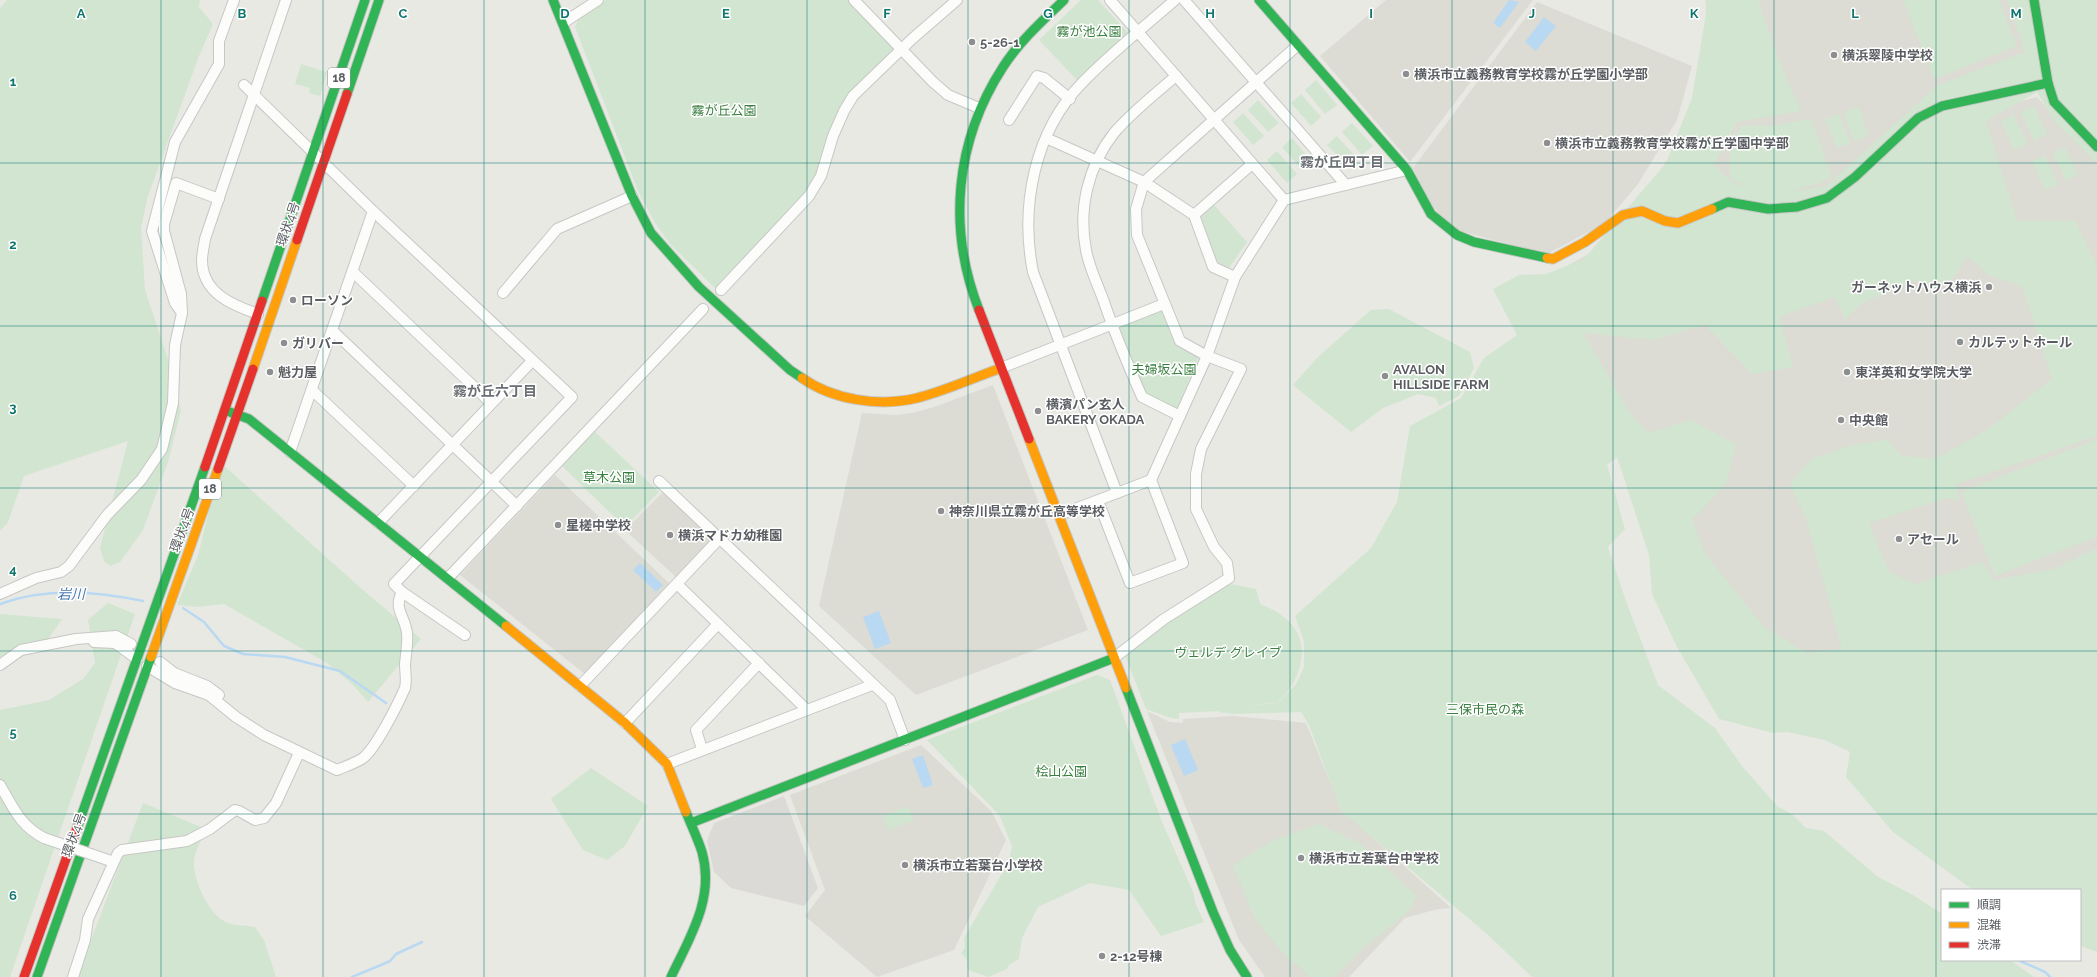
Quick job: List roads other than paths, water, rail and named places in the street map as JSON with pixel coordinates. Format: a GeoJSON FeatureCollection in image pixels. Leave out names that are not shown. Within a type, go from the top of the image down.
{"type":"FeatureCollection","features":[{"type":"Feature","properties":{"kind":"street"},"geometry":{"type":"LineString","coordinates":[[182,313],[175,303],[152,231],[175,142],[222,66],[219,42],[234,0]]}},
{"type":"Feature","properties":{"kind":"street"},"geometry":{"type":"LineString","coordinates":[[258,314],[229,303],[212,288],[205,277],[202,261],[205,239],[286,0]]}},
{"type":"Feature","properties":{"kind":"street","name":"環状4号"},"geometry":{"type":"LineString","coordinates":[[24,977],[225,411],[365,0]]}},
{"type":"Feature","properties":{"kind":"street","name":"環状4号"},"geometry":{"type":"LineString","coordinates":[[37,977],[237,414],[379,0]]}},
{"type":"Feature","properties":{"kind":"street"},"geometry":{"type":"LineString","coordinates":[[552,0],[563,23],[632,196],[651,233],[699,287],[770,353],[790,370],[812,385],[851,399],[892,402],[917,398],[1002,368],[1164,304]]}},
{"type":"Feature","properties":{"kind":"street"},"geometry":{"type":"LineString","coordinates":[[563,23],[598,0]]}},
{"type":"Feature","properties":{"kind":"street"},"geometry":{"type":"LineString","coordinates":[[854,0],[933,82],[948,95],[979,108]]}},
{"type":"Feature","properties":{"kind":"street"},"geometry":{"type":"LineString","coordinates":[[722,290],[809,196],[821,176],[833,136],[844,110],[853,96],[912,39],[957,0]]}},
{"type":"Feature","properties":{"kind":"street"},"geometry":{"type":"LineString","coordinates":[[1064,0],[1021,42],[1003,64],[979,108],[966,147],[958,214],[967,273],[1002,368],[1220,929],[1230,950],[1247,977]]}},
{"type":"Feature","properties":{"kind":"street"},"geometry":{"type":"LineString","coordinates":[[1110,0],[1284,200]]}},
{"type":"Feature","properties":{"kind":"street"},"geometry":{"type":"LineString","coordinates":[[1117,493],[1033,272],[1028,248],[1028,201],[1034,169],[1053,120],[1081,84],[1175,0]]}},
{"type":"Feature","properties":{"kind":"street"},"geometry":{"type":"LineString","coordinates":[[1184,0],[1346,185]]}},
{"type":"Feature","properties":{"kind":"street"},"geometry":{"type":"LineString","coordinates":[[1259,0],[1406,170],[1431,214],[1457,235],[1474,242],[1553,259],[1585,242],[1623,215],[1642,211],[1665,221],[1678,223],[1728,202],[1768,209],[1797,207],[1827,198],[1855,177],[1918,118],[1942,106],[2048,83]]}},
{"type":"Feature","properties":{"kind":"street"},"geometry":{"type":"LineString","coordinates":[[2034,0],[2048,83],[2054,102],[2097,147]]}},
{"type":"Feature","properties":{"kind":"street"},"geometry":{"type":"LineString","coordinates":[[691,823],[1114,658],[1164,619],[1229,578],[1227,563],[1214,548],[1196,509],[1196,474],[1201,449],[1241,369],[1207,356],[1180,341],[1137,236],[1136,209],[1144,182],[1298,45]]}},
{"type":"Feature","properties":{"kind":"street"},"geometry":{"type":"LineString","coordinates":[[1009,120],[1037,76],[1044,78],[1070,99]]}},
{"type":"Feature","properties":{"kind":"street"},"geometry":{"type":"LineString","coordinates":[[1176,76],[1122,124],[1096,161],[1089,182],[1084,206],[1083,230],[1086,251],[1112,324],[1142,397],[1180,416]]}},
{"type":"Feature","properties":{"kind":"street"},"geometry":{"type":"LineString","coordinates":[[244,85],[373,211],[572,397],[394,584],[402,592],[466,635]]}},
{"type":"Feature","properties":{"kind":"street"},"geometry":{"type":"LineString","coordinates":[[1046,138],[1144,182],[1194,215],[1213,267],[1235,278]]}},
{"type":"Feature","properties":{"kind":"street"},"geometry":{"type":"LineString","coordinates":[[1194,215],[1252,164]]}},
{"type":"Feature","properties":{"kind":"street"},"geometry":{"type":"LineString","coordinates":[[1059,515],[1151,480],[1207,356],[1235,278],[1284,200],[1406,170]]}},
{"type":"Feature","properties":{"kind":"street"},"geometry":{"type":"LineString","coordinates":[[0,594],[36,578],[61,572],[69,566],[107,515],[141,480],[156,459],[165,440],[173,403],[175,345],[182,313],[181,294],[164,231],[164,224],[176,183],[219,199]]}},
{"type":"Feature","properties":{"kind":"street"},"geometry":{"type":"LineString","coordinates":[[503,293],[557,229],[632,196]]}},
{"type":"Feature","properties":{"kind":"street"},"geometry":{"type":"LineString","coordinates":[[290,452],[333,331],[373,211]]}},
{"type":"Feature","properties":{"kind":"street"},"geometry":{"type":"LineString","coordinates":[[352,272],[492,403]]}},
{"type":"Feature","properties":{"kind":"street"},"geometry":{"type":"LineString","coordinates":[[448,578],[703,309]]}},
{"type":"Feature","properties":{"kind":"street"},"geometry":{"type":"LineString","coordinates":[[333,331],[517,506]]}},
{"type":"Feature","properties":{"kind":"street"},"geometry":{"type":"LineString","coordinates":[[378,523],[532,361]]}},
{"type":"Feature","properties":{"kind":"street"},"geometry":{"type":"LineString","coordinates":[[312,390],[414,486]]}},
{"type":"Feature","properties":{"kind":"street"},"geometry":{"type":"LineString","coordinates":[[225,411],[249,419],[448,578],[625,723],[667,764],[702,853],[705,869],[705,892],[698,921],[671,977]]}},
{"type":"Feature","properties":{"kind":"street"},"geometry":{"type":"LineString","coordinates":[[1098,501],[1130,583],[1183,563],[1151,480]]}},
{"type":"Feature","properties":{"kind":"street"},"geometry":{"type":"LineString","coordinates":[[659,481],[872,685],[890,700],[904,740]]}},
{"type":"Feature","properties":{"kind":"street"},"geometry":{"type":"LineString","coordinates":[[580,686],[678,585],[720,538]]}},
{"type":"Feature","properties":{"kind":"street"},"geometry":{"type":"LineString","coordinates":[[678,585],[808,710]]}},
{"type":"Feature","properties":{"kind":"street"},"geometry":{"type":"LineString","coordinates":[[148,666],[169,680],[204,692],[250,727],[299,753],[337,770],[364,757],[374,745],[401,697],[407,681],[407,631],[398,606],[398,600],[402,592]]}},
{"type":"Feature","properties":{"kind":"street"},"geometry":{"type":"LineString","coordinates":[[625,723],[718,624]]}},
{"type":"Feature","properties":{"kind":"street"},"geometry":{"type":"LineString","coordinates":[[0,665],[21,650],[76,639],[116,636],[131,644]]}},
{"type":"Feature","properties":{"kind":"street"},"geometry":{"type":"LineString","coordinates":[[76,639],[115,643],[137,659]]}},
{"type":"Feature","properties":{"kind":"street"},"geometry":{"type":"LineString","coordinates":[[160,662],[174,673],[213,690],[219,695],[220,704]]}},
{"type":"Feature","properties":{"kind":"street"},"geometry":{"type":"LineString","coordinates":[[702,749],[696,730],[759,663]]}},
{"type":"Feature","properties":{"kind":"street"},"geometry":{"type":"LineString","coordinates":[[667,764],[702,749],[872,685]]}},
{"type":"Feature","properties":{"kind":"street"},"geometry":{"type":"LineString","coordinates":[[73,977],[85,940],[88,919],[111,861],[118,852],[122,850],[187,841],[197,837],[235,810],[255,820],[264,818],[276,803],[299,753]]}},
{"type":"Feature","properties":{"kind":"street"},"geometry":{"type":"LineString","coordinates":[[0,786],[21,821],[27,828],[44,838],[111,861]]}},
{"type":"Feature","properties":{"kind":"water"},"geometry":{"type":"Polygon","coordinates":[[[1509,0],[1519,2],[1500,28],[1493,23],[1509,0]]]}},
{"type":"Feature","properties":{"kind":"water"},"geometry":{"type":"Polygon","coordinates":[[[1544,17],[1556,26],[1536,51],[1525,42],[1544,17]]]}},
{"type":"Feature","properties":{"kind":"water"},"geometry":{"type":"Polygon","coordinates":[[[640,563],[663,585],[656,592],[633,570],[640,563]]]}},
{"type":"Feature","properties":{"kind":"water"},"geometry":{"type":"Polygon","coordinates":[[[879,611],[891,643],[875,649],[863,617],[879,611]]]}},
{"type":"Feature","properties":{"kind":"water"},"geometry":{"type":"Polygon","coordinates":[[[1185,739],[1198,770],[1184,776],[1171,745],[1185,739]]]}},
{"type":"Feature","properties":{"kind":"water"},"geometry":{"type":"Polygon","coordinates":[[[923,755],[933,785],[923,788],[912,759],[923,755]]]}},
{"type":"Feature","properties":{"kind":"waterway","name":"岩川"},"geometry":{"type":"LineString","coordinates":[[0,604],[35,595],[71,592],[108,595],[143,601]]}},
{"type":"Feature","properties":{"kind":"waterway"},"geometry":{"type":"LineString","coordinates":[[183,608],[204,622],[224,646],[243,654],[285,657],[340,671],[386,703]]}},
{"type":"Feature","properties":{"kind":"waterway"},"geometry":{"type":"LineString","coordinates":[[352,977],[390,961],[396,954],[422,942]]}},
{"type":"Feature","properties":{"kind":"waterway"},"geometry":{"type":"LineString","coordinates":[[2020,961],[2045,972],[2050,977]]}},
{"type":"Feature","properties":{"kind":"place","name":"5-26-1"},"geometry":{"type":"Point","coordinates":[972,42]}},
{"type":"Feature","properties":{"kind":"place","name":"横浜翠陵中学校"},"geometry":{"type":"Point","coordinates":[1834,55]}},
{"type":"Feature","properties":{"kind":"place","name":"横浜市立義務教育学校霧が丘学園小学部"},"geometry":{"type":"Point","coordinates":[1406,74]}},
{"type":"Feature","properties":{"kind":"place","name":"横浜市立義務教育学校霧が丘学園中学部"},"geometry":{"type":"Point","coordinates":[1547,143]}},
{"type":"Feature","properties":{"kind":"place","name":"ガーネットハウス横浜"},"geometry":{"type":"Point","coordinates":[1989,287]}},
{"type":"Feature","properties":{"kind":"place","name":"ローソン"},"geometry":{"type":"Point","coordinates":[293,300]}},
{"type":"Feature","properties":{"kind":"place","name":"カルテットホール"},"geometry":{"type":"Point","coordinates":[1960,342]}},
{"type":"Feature","properties":{"kind":"place","name":"ガリバー"},"geometry":{"type":"Point","coordinates":[284,343]}},
{"type":"Feature","properties":{"kind":"place","name":"魁力屋"},"geometry":{"type":"Point","coordinates":[270,372]}},
{"type":"Feature","properties":{"kind":"place","name":"東洋英和女学院大学"},"geometry":{"type":"Point","coordinates":[1847,372]}},
{"type":"Feature","properties":{"kind":"place","name":"AVALON HILLSIDE FARM"},"geometry":{"type":"Point","coordinates":[1385,376]}},
{"type":"Feature","properties":{"kind":"place","name":"横濱パン玄人 BAKERY OKADA"},"geometry":{"type":"Point","coordinates":[1038,411]}},
{"type":"Feature","properties":{"kind":"place","name":"中央館"},"geometry":{"type":"Point","coordinates":[1841,420]}},
{"type":"Feature","properties":{"kind":"place","name":"神奈川県立霧が丘高等学校"},"geometry":{"type":"Point","coordinates":[941,511]}},
{"type":"Feature","properties":{"kind":"place","name":"星槎中学校"},"geometry":{"type":"Point","coordinates":[558,525]}},
{"type":"Feature","properties":{"kind":"place","name":"横浜マドカ幼稚園"},"geometry":{"type":"Point","coordinates":[670,535]}},
{"type":"Feature","properties":{"kind":"place","name":"アセール"},"geometry":{"type":"Point","coordinates":[1899,539]}},
{"type":"Feature","properties":{"kind":"place","name":"横浜市立若葉台中学校"},"geometry":{"type":"Point","coordinates":[1301,858]}},
{"type":"Feature","properties":{"kind":"place","name":"横浜市立若葉台小学校"},"geometry":{"type":"Point","coordinates":[905,865]}},
{"type":"Feature","properties":{"kind":"place","name":"2-12号棟"},"geometry":{"type":"Point","coordinates":[1102,956]}},
{"type":"Feature","properties":{"kind":"district","name":"霧が丘四丁目"},"geometry":{"type":"Point","coordinates":[1342,162]}},
{"type":"Feature","properties":{"kind":"district","name":"霧が丘六丁目"},"geometry":{"type":"Point","coordinates":[495,391]}},
{"type":"Feature","properties":{"kind":"park label","name":"霧が池公園"},"geometry":{"type":"Point","coordinates":[1089,31]}},
{"type":"Feature","properties":{"kind":"park label","name":"霧が丘公園"},"geometry":{"type":"Point","coordinates":[724,110]}},
{"type":"Feature","properties":{"kind":"park label","name":"夫婦坂公園"},"geometry":{"type":"Point","coordinates":[1164,369]}},
{"type":"Feature","properties":{"kind":"park label","name":"草木公園"},"geometry":{"type":"Point","coordinates":[609,477]}},
{"type":"Feature","properties":{"kind":"park label","name":"ヴェルデ グレイブ"},"geometry":{"type":"Point","coordinates":[1228,652]}},
{"type":"Feature","properties":{"kind":"park label","name":"三保市民の森"},"geometry":{"type":"Point","coordinates":[1485,709]}},
{"type":"Feature","properties":{"kind":"park label","name":"桧山公園"},"geometry":{"type":"Point","coordinates":[1061,771]}}]}
